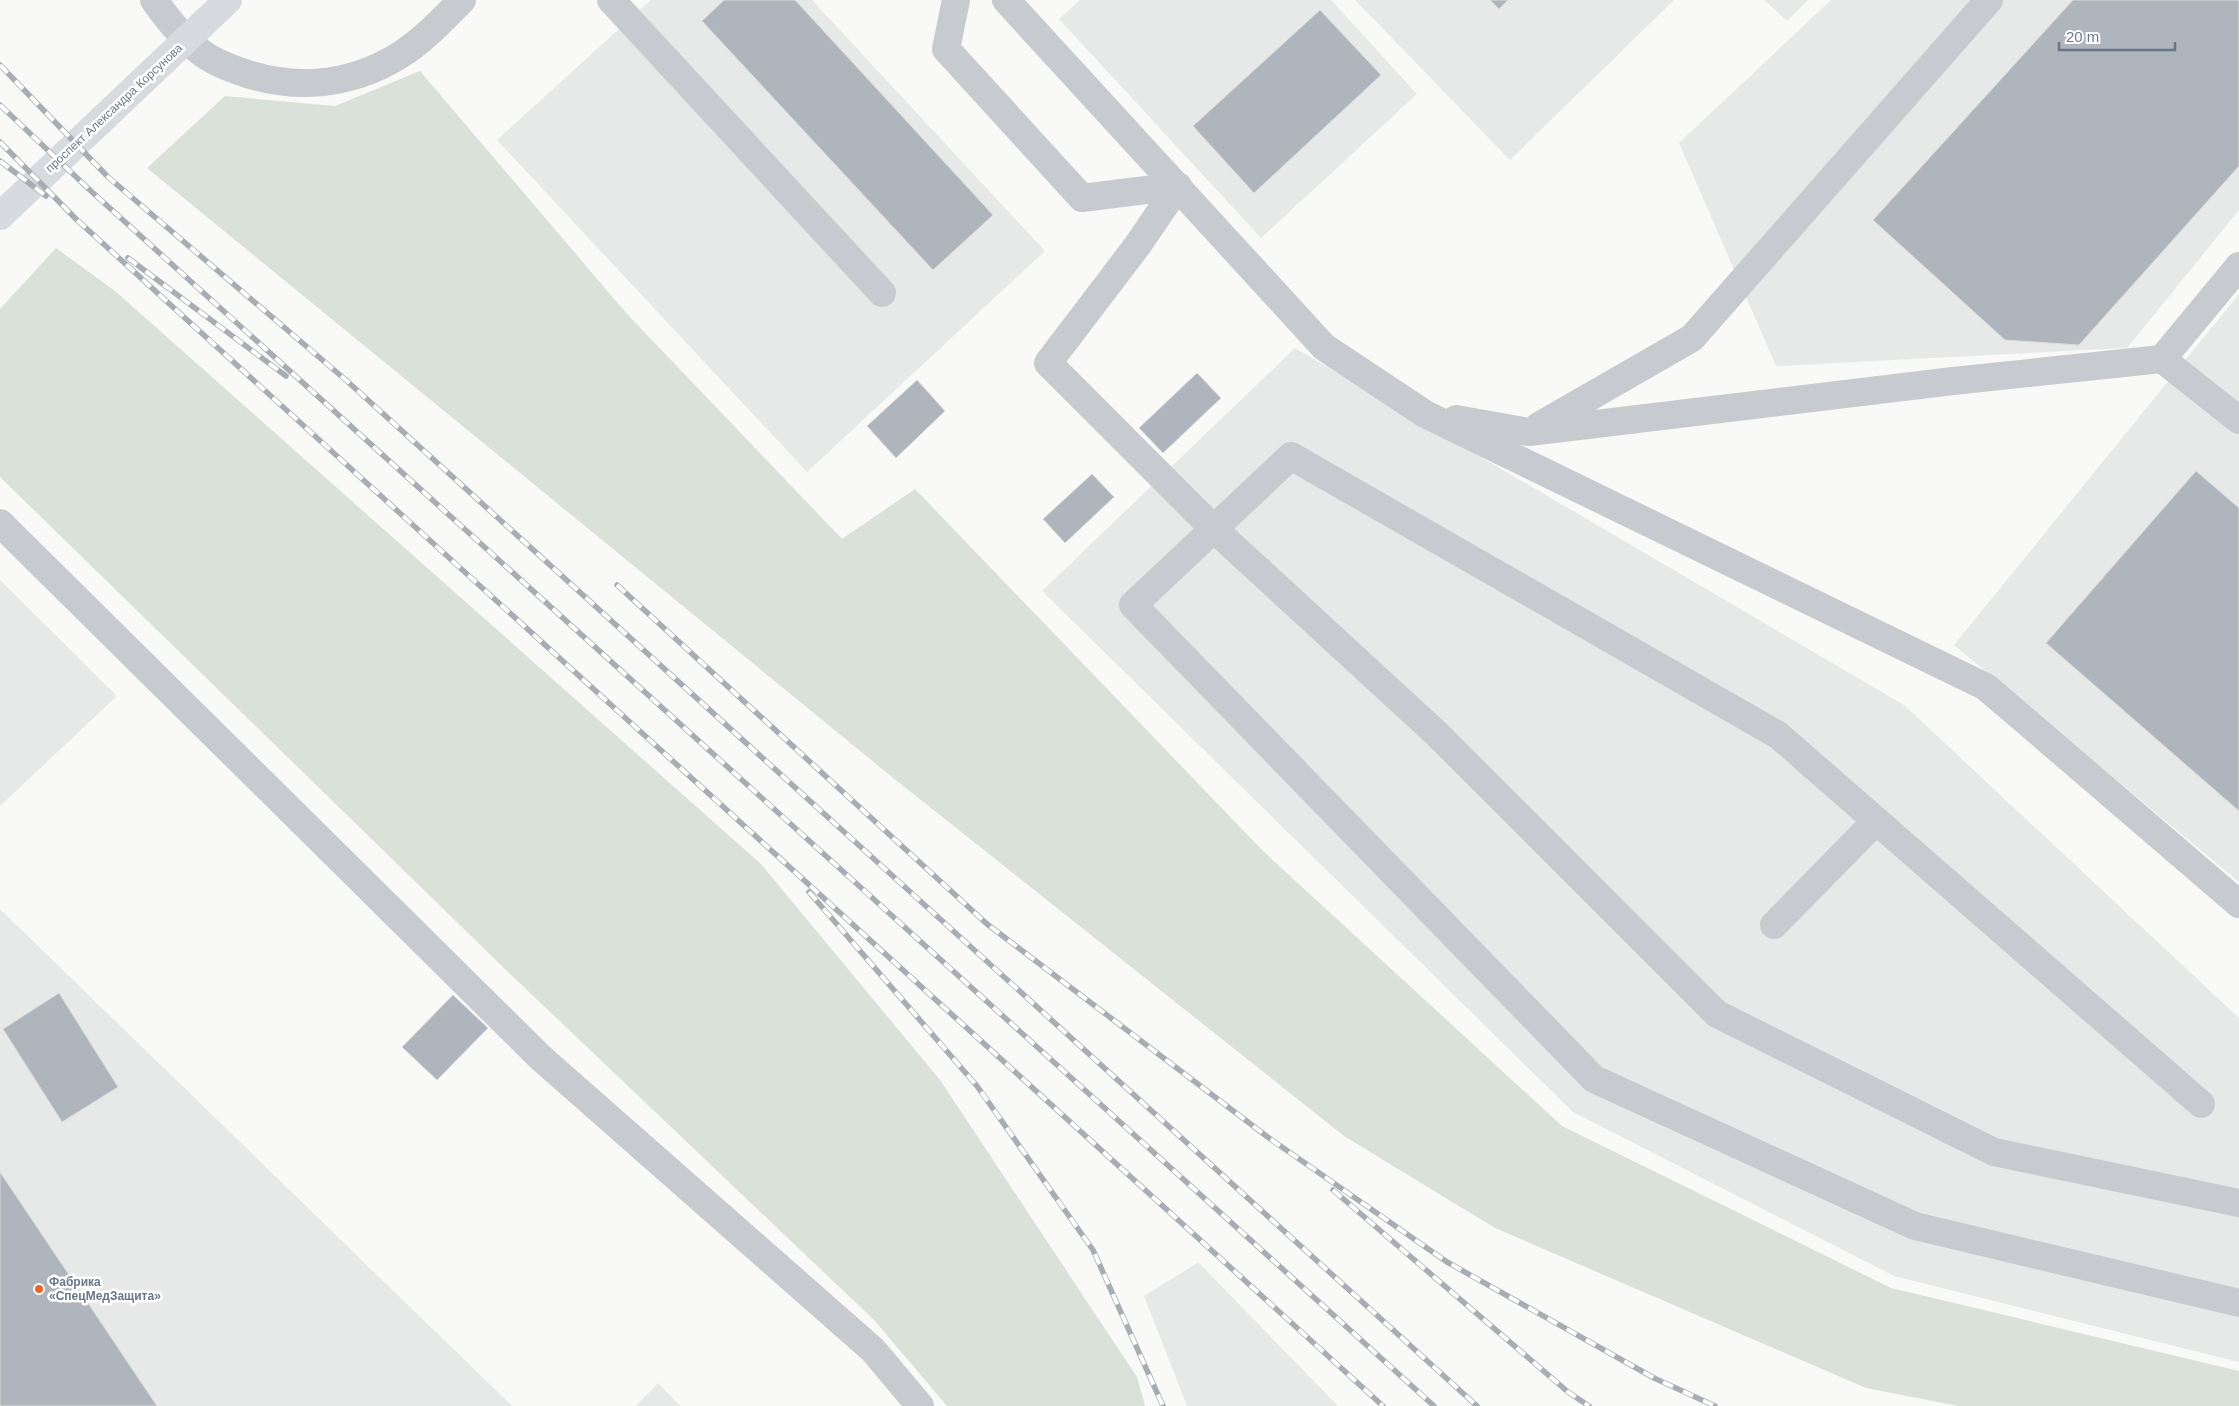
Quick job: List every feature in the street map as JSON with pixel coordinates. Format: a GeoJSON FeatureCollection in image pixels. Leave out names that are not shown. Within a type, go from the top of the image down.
{"type":"FeatureCollection","features":[{"type":"Feature","properties":{"kind":"main road","name":"проспект Александра Корсунова"},"geometry":{"type":"LineString","coordinates":[[0,216],[228,0]]}},
{"type":"Feature","properties":{"kind":"street"},"geometry":{"type":"LineString","coordinates":[[154,0],[184,38],[203,54],[225,66],[256,77],[284,83],[319,84],[362,73],[400,55],[431,30],[462,0]]}},
{"type":"Feature","properties":{"kind":"street"},"geometry":{"type":"LineString","coordinates":[[610,0],[882,293]]}},
{"type":"Feature","properties":{"kind":"street"},"geometry":{"type":"LineString","coordinates":[[956,0],[946,49],[1082,198],[1178,186]]}},
{"type":"Feature","properties":{"kind":"street"},"geometry":{"type":"LineString","coordinates":[[1006,0],[1324,347],[1425,414],[1986,687],[2239,904]]}},
{"type":"Feature","properties":{"kind":"street"},"geometry":{"type":"LineString","coordinates":[[1529,432],[1692,338],[1989,0]]}},
{"type":"Feature","properties":{"kind":"street"},"geometry":{"type":"LineString","coordinates":[[1178,186],[1136,246],[1048,363],[1214,529],[1437,734],[1718,1014],[1994,1152],[2239,1203]]}},
{"type":"Feature","properties":{"kind":"street"},"geometry":{"type":"LineString","coordinates":[[1425,414],[1529,432],[1953,381],[2162,359],[2239,266]]}},
{"type":"Feature","properties":{"kind":"street"},"geometry":{"type":"LineString","coordinates":[[2162,359],[2239,420]]}},
{"type":"Feature","properties":{"kind":"street"},"geometry":{"type":"LineString","coordinates":[[2201,1104],[1778,735],[1291,456],[1133,605],[1594,1079],[1915,1226],[2239,1303]]}},
{"type":"Feature","properties":{"kind":"street"},"geometry":{"type":"LineString","coordinates":[[0,523],[541,1058],[872,1350],[920,1406]]}},
{"type":"Feature","properties":{"kind":"street"},"geometry":{"type":"LineString","coordinates":[[1774,925],[1876,821]]}},
{"type":"Feature","properties":{"kind":"shaded area"},"geometry":{"type":"Polygon","coordinates":[[[651,0],[812,0],[1045,251],[807,472],[497,140],[651,0]]]}},
{"type":"Feature","properties":{"kind":"shaded area"},"geometry":{"type":"Polygon","coordinates":[[[1080,0],[1331,0],[1417,94],[1261,238],[1059,19],[1080,0]]]}},
{"type":"Feature","properties":{"kind":"shaded area"},"geometry":{"type":"Polygon","coordinates":[[[1355,0],[1674,0],[1510,160],[1355,0]]]}},
{"type":"Feature","properties":{"kind":"shaded area"},"geometry":{"type":"Polygon","coordinates":[[[1764,0],[1808,0],[1787,21],[1764,0]]]}},
{"type":"Feature","properties":{"kind":"shaded area"},"geometry":{"type":"Polygon","coordinates":[[[1831,0],[2239,0],[2239,210],[2127,348],[1776,366],[1679,143],[1831,0]]]}},
{"type":"Feature","properties":{"kind":"shaded area"},"geometry":{"type":"Polygon","coordinates":[[[420,71],[627,314],[842,539],[915,489],[1263,851],[1562,1126],[1891,1288],[2239,1371],[2239,1406],[1958,1406],[1866,1388],[1495,1228],[1344,1136],[892,777],[147,168],[225,96],[335,106],[420,71]]]}},
{"type":"Feature","properties":{"kind":"shaded area"},"geometry":{"type":"Polygon","coordinates":[[[56,248],[115,291],[761,864],[940,1080],[1137,1377],[1145,1406],[947,1406],[874,1320],[506,970],[0,477],[0,309],[56,248]]]}},
{"type":"Feature","properties":{"kind":"shaded area"},"geometry":{"type":"Polygon","coordinates":[[[2239,294],[2239,882],[1954,645],[2239,294]]]}},
{"type":"Feature","properties":{"kind":"shaded area"},"geometry":{"type":"Polygon","coordinates":[[[1295,348],[1904,705],[2239,1018],[2239,1362],[1894,1276],[1573,1112],[1042,591],[1295,348]]]}},
{"type":"Feature","properties":{"kind":"shaded area"},"geometry":{"type":"Polygon","coordinates":[[[0,580],[117,696],[0,806],[0,580]]]}},
{"type":"Feature","properties":{"kind":"shaded area"},"geometry":{"type":"Polygon","coordinates":[[[0,909],[512,1406],[0,1406],[0,909]]]}},
{"type":"Feature","properties":{"kind":"shaded area"},"geometry":{"type":"Polygon","coordinates":[[[1199,1262],[1338,1406],[1187,1406],[1144,1296],[1199,1262]]]}},
{"type":"Feature","properties":{"kind":"shaded area"},"geometry":{"type":"Polygon","coordinates":[[[658,1383],[680,1406],[636,1406],[658,1383]]]}},
{"type":"Feature","properties":{"kind":"building"},"geometry":{"type":"Polygon","coordinates":[[[724,0],[795,0],[993,215],[933,270],[702,21],[724,0]]]}},
{"type":"Feature","properties":{"kind":"building"},"geometry":{"type":"Polygon","coordinates":[[[1490,0],[1508,0],[1499,9],[1490,0]]]}},
{"type":"Feature","properties":{"kind":"building"},"geometry":{"type":"Polygon","coordinates":[[[2073,0],[2239,0],[2239,166],[2079,345],[2005,340],[1873,220],[2073,0]]]}},
{"type":"Feature","properties":{"kind":"building"},"geometry":{"type":"Polygon","coordinates":[[[1320,10],[1381,75],[1254,193],[1193,126],[1320,10]]]}},
{"type":"Feature","properties":{"kind":"building"},"geometry":{"type":"Polygon","coordinates":[[[1197,373],[1221,398],[1163,453],[1139,428],[1197,373]]]}},
{"type":"Feature","properties":{"kind":"building"},"geometry":{"type":"Polygon","coordinates":[[[917,380],[945,411],[896,458],[867,426],[917,380]]]}},
{"type":"Feature","properties":{"kind":"building"},"geometry":{"type":"Polygon","coordinates":[[[2196,471],[2239,508],[2239,811],[2046,643],[2196,471]]]}},
{"type":"Feature","properties":{"kind":"building"},"geometry":{"type":"Polygon","coordinates":[[[1092,474],[1114,497],[1065,543],[1043,519],[1092,474]]]}},
{"type":"Feature","properties":{"kind":"building"},"geometry":{"type":"Polygon","coordinates":[[[59,993],[118,1087],[62,1122],[3,1029],[59,993]]]}},
{"type":"Feature","properties":{"kind":"building"},"geometry":{"type":"Polygon","coordinates":[[[453,995],[488,1028],[437,1080],[402,1047],[453,995]]]}},
{"type":"Feature","properties":{"kind":"building","name":"Фабрика «СпецМедЗащита»"},"geometry":{"type":"Polygon","coordinates":[[[0,1172],[157,1406],[0,1406],[0,1172]]]}},
{"type":"Feature","properties":{"kind":"railway"},"geometry":{"type":"LineString","coordinates":[[0,65],[108,177],[347,381],[1477,1406]]}},
{"type":"Feature","properties":{"kind":"railway"},"geometry":{"type":"LineString","coordinates":[[0,105],[92,192],[1434,1406]]}},
{"type":"Feature","properties":{"kind":"railway"},"geometry":{"type":"LineString","coordinates":[[0,142],[76,219],[1383,1406]]}},
{"type":"Feature","properties":{"kind":"railway"},"geometry":{"type":"LineString","coordinates":[[0,161],[46,196]]}},
{"type":"Feature","properties":{"kind":"railway"},"geometry":{"type":"LineString","coordinates":[[128,258],[286,376]]}},
{"type":"Feature","properties":{"kind":"railway"},"geometry":{"type":"LineString","coordinates":[[617,585],[987,924],[1269,1138],[1447,1262],[1654,1378],[1715,1406]]}},
{"type":"Feature","properties":{"kind":"railway"},"geometry":{"type":"LineString","coordinates":[[809,892],[977,1086],[1093,1250],[1163,1406]]}},
{"type":"Feature","properties":{"kind":"railway"},"geometry":{"type":"LineString","coordinates":[[1333,1190],[1568,1392],[1589,1406]]}},
{"type":"Feature","properties":{"kind":"place","name":"Фабрика «СпецМедЗащита»"},"geometry":{"type":"Point","coordinates":[39,1289]}}]}
